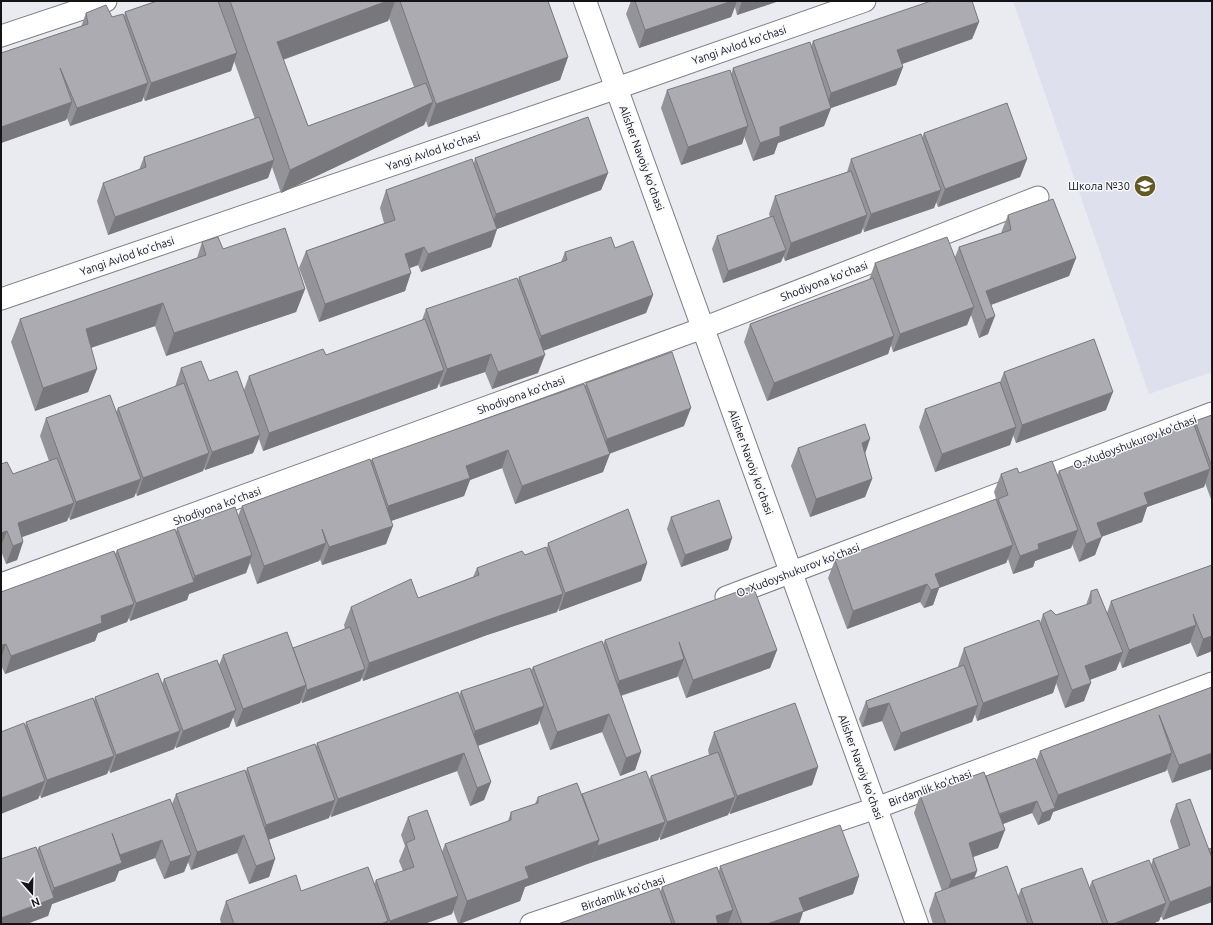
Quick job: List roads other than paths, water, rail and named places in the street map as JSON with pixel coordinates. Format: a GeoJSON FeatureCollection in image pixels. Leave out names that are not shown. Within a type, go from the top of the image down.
{"type":"FeatureCollection","features":[{"type":"Feature","properties":{"kind":"street"},"geometry":{"type":"LineString","coordinates":[[1,36],[106,1]]}},
{"type":"Feature","properties":{"kind":"street","name":"Alisher Navoiy ko'chasi"},"geometry":{"type":"LineString","coordinates":[[586,1],[917,924]]}},
{"type":"Feature","properties":{"kind":"street","name":"Yangi Avlod ko'chasi"},"geometry":{"type":"LineString","coordinates":[[1,299],[617,88],[865,1]]}},
{"type":"Feature","properties":{"kind":"street","name":"Shodiyona ko'chasi"},"geometry":{"type":"LineString","coordinates":[[1,584],[703,328],[1038,197]]}},
{"type":"Feature","properties":{"kind":"street","name":"O. Xudoyshukurov ko'chasi"},"geometry":{"type":"LineString","coordinates":[[709,604],[1212,413]]}},
{"type":"Feature","properties":{"kind":"street","name":"Birdamlik ko'chasi"},"geometry":{"type":"LineString","coordinates":[[531,924],[876,808],[1212,683]]}},
{"type":"Feature","properties":{"kind":"place","name":"Школа №30"},"geometry":{"type":"Point","coordinates":[1145,186]}}]}
